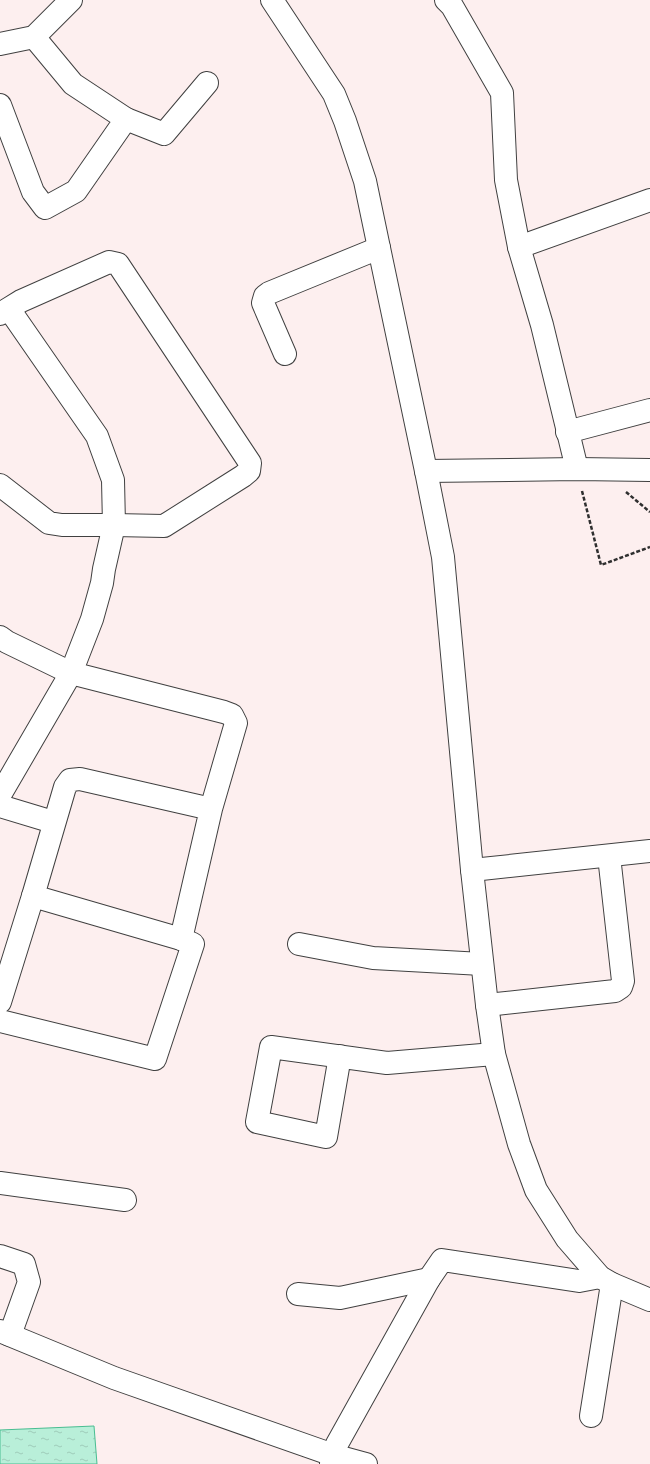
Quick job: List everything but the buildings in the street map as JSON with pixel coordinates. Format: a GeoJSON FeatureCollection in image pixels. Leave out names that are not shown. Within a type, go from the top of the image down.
{"type":"FeatureCollection","features":[{"type":"Feature","properties":{"kind":"street"},"geometry":{"type":"LineString","coordinates":[[0,44],[34,37],[71,0]]}},
{"type":"Feature","properties":{"kind":"street"},"geometry":{"type":"LineString","coordinates":[[272,0],[334,94],[345,121],[365,181],[426,471],[442,557],[482,964],[494,1054],[518,1144],[536,1190],[567,1240],[606,1280],[650,1300]]}},
{"type":"Feature","properties":{"kind":"street"},"geometry":{"type":"LineString","coordinates":[[446,0],[452,6],[502,92],[506,180],[519,247],[542,325],[577,469]]}},
{"type":"Feature","properties":{"kind":"street"},"geometry":{"type":"LineString","coordinates":[[34,37],[73,84],[126,119],[164,134],[207,83]]}},
{"type":"Feature","properties":{"kind":"street"},"geometry":{"type":"LineString","coordinates":[[0,105],[33,192],[44,208],[76,191],[126,119]]}},
{"type":"Feature","properties":{"kind":"street"},"geometry":{"type":"LineString","coordinates":[[519,247],[650,200]]}},
{"type":"Feature","properties":{"kind":"street"},"geometry":{"type":"LineString","coordinates":[[285,354],[263,303],[265,296],[379,248]]}},
{"type":"Feature","properties":{"kind":"street"},"geometry":{"type":"LineString","coordinates":[[0,485],[49,523],[62,525],[114,525],[164,526],[243,476],[249,471],[250,463],[118,264],[109,262],[21,301],[4,311],[96,436],[113,480],[114,525],[92,619],[71,673],[0,795]]}},
{"type":"Feature","properties":{"kind":"street"},"geometry":{"type":"LineString","coordinates":[[567,432],[650,410]]}},
{"type":"Feature","properties":{"kind":"street"},"geometry":{"type":"LineString","coordinates":[[426,471],[577,469],[650,470]]}},
{"type":"Feature","properties":{"kind":"street"},"geometry":{"type":"LineString","coordinates":[[0,637],[7,642],[71,673],[224,712],[232,716],[236,723],[212,809],[181,938]]}},
{"type":"Feature","properties":{"kind":"street"},"geometry":{"type":"LineString","coordinates":[[0,1002],[33,896],[53,822],[65,787],[70,780],[80,779],[212,809]]}},
{"type":"Feature","properties":{"kind":"street"},"geometry":{"type":"LineString","coordinates":[[0,806],[53,822]]}},
{"type":"Feature","properties":{"kind":"street"},"geometry":{"type":"LineString","coordinates":[[472,870],[650,851]]}},
{"type":"Feature","properties":{"kind":"street"},"geometry":{"type":"LineString","coordinates":[[488,1005],[615,991],[621,987],[623,981],[609,856]]}},
{"type":"Feature","properties":{"kind":"street"},"geometry":{"type":"LineString","coordinates":[[0,1021],[155,1059],[193,944],[181,938],[33,896]]}},
{"type":"Feature","properties":{"kind":"street"},"geometry":{"type":"LineString","coordinates":[[299,944],[373,958],[482,964]]}},
{"type":"Feature","properties":{"kind":"street"},"geometry":{"type":"LineString","coordinates":[[340,1056],[326,1136],[257,1122],[271,1046],[340,1056],[387,1063],[494,1054]]}},
{"type":"Feature","properties":{"kind":"street"},"geometry":{"type":"LineString","coordinates":[[0,1183],[125,1200]]}},
{"type":"Feature","properties":{"kind":"street"},"geometry":{"type":"LineString","coordinates":[[0,1256],[24,1264],[29,1282],[5,1333],[114,1378],[332,1460],[366,1464]]}},
{"type":"Feature","properties":{"kind":"street"},"geometry":{"type":"LineString","coordinates":[[332,1460],[337,1444],[429,1279],[442,1260],[579,1281],[606,1280]]}},
{"type":"Feature","properties":{"kind":"street"},"geometry":{"type":"LineString","coordinates":[[298,1294],[340,1298],[429,1279]]}},
{"type":"Feature","properties":{"kind":"street"},"geometry":{"type":"LineString","coordinates":[[590,1416],[606,1280]]}},
{"type":"Feature","properties":{"kind":"path"},"geometry":{"type":"LineString","coordinates":[[577,469],[601,565],[650,547]]}},
{"type":"Feature","properties":{"kind":"water"},"geometry":{"type":"Polygon","coordinates":[[[94,1426],[97,1464],[0,1464],[0,1430],[94,1426]]]}}]}
